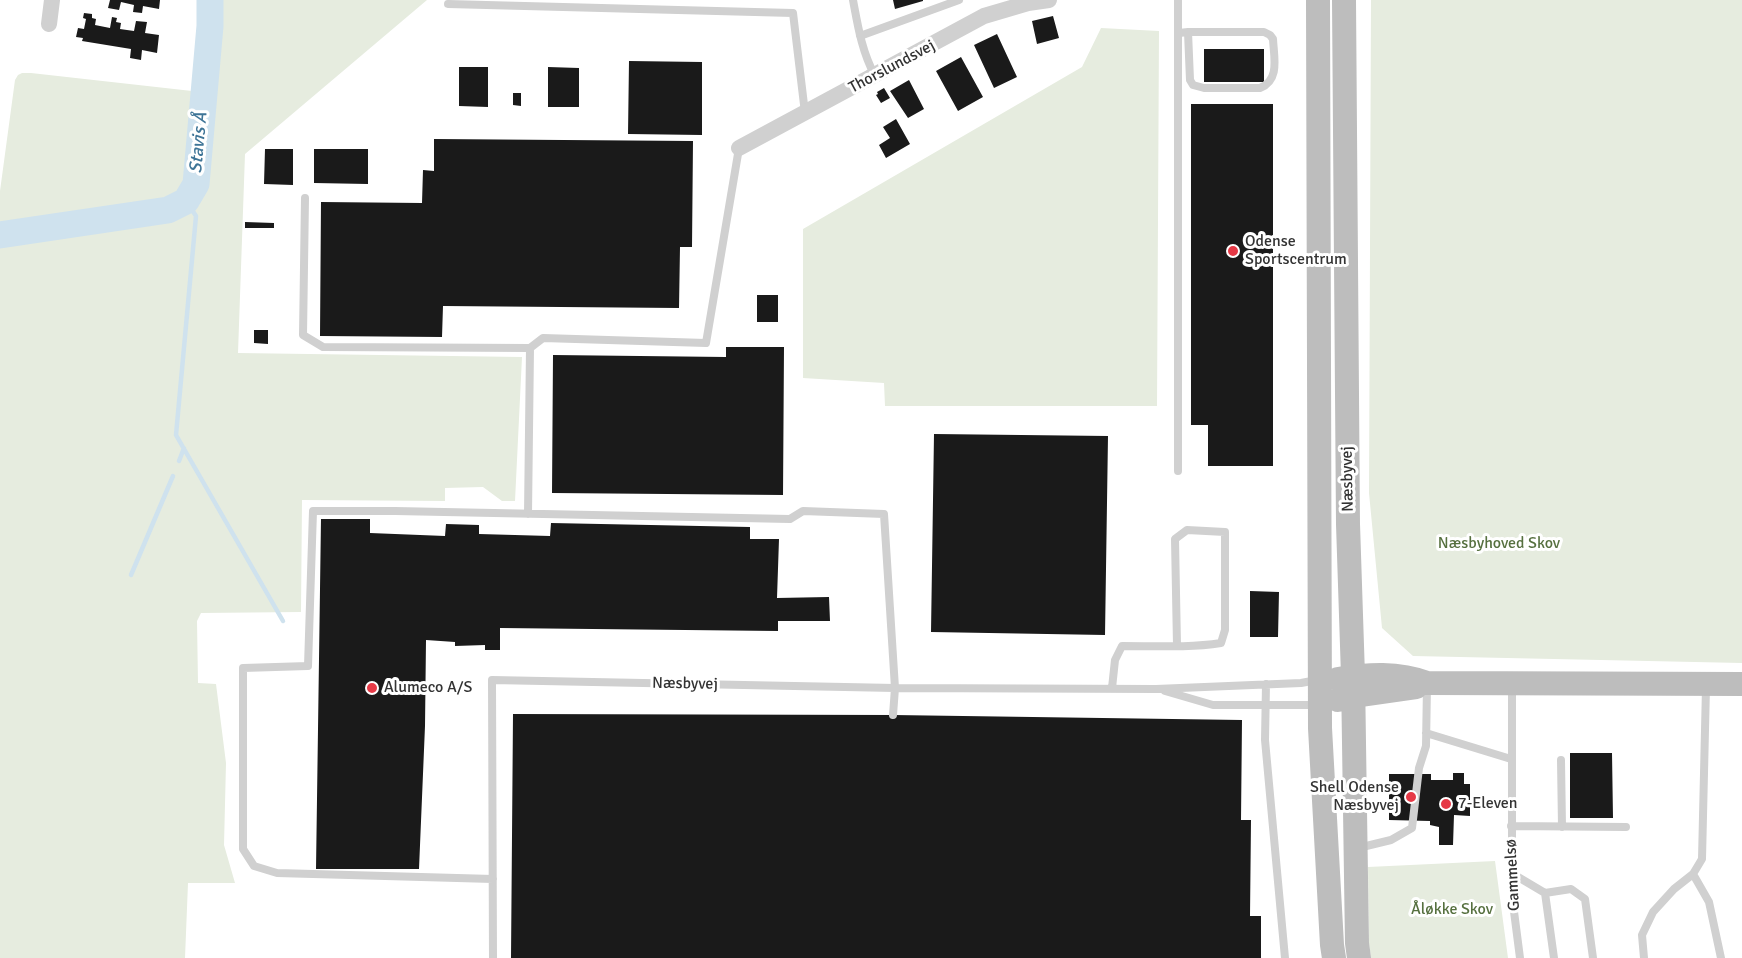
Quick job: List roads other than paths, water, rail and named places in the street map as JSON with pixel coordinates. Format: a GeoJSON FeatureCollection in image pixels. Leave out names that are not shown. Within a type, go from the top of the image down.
{"type":"FeatureCollection","features":[{"type":"Feature","properties":{"kind":"street"},"geometry":{"type":"LineString","coordinates":[[49,24],[52,0]]}},
{"type":"Feature","properties":{"kind":"street","name":"Thorslundsvej"},"geometry":{"type":"LineString","coordinates":[[739,148],[984,16],[1028,3],[1049,0]]}},
{"type":"Feature","properties":{"kind":"street","name":"Næsbyvej"},"geometry":{"type":"LineString","coordinates":[[1318,0],[1320,499],[1336,690],[1354,849],[1359,958]]}},
{"type":"Feature","properties":{"kind":"street","name":"Næsbyvej"},"geometry":{"type":"LineString","coordinates":[[1334,958],[1324,808],[1336,690],[1348,524],[1344,0]]}},
{"type":"Feature","properties":{"kind":"street"},"geometry":{"type":"LineString","coordinates":[[1336,690],[1413,688],[1427,683],[1742,684]]}},
{"type":"Feature","properties":{"kind":"lane"},"geometry":{"type":"LineString","coordinates":[[853,0],[867,62],[875,76]]}},
{"type":"Feature","properties":{"kind":"lane"},"geometry":{"type":"LineString","coordinates":[[860,36],[959,0]]}},
{"type":"Feature","properties":{"kind":"lane"},"geometry":{"type":"LineString","coordinates":[[1178,0],[1192,84],[1204,88],[1260,88],[1272,80],[1274,39],[1270,35],[1264,32],[1184,32]]}},
{"type":"Feature","properties":{"kind":"lane"},"geometry":{"type":"LineString","coordinates":[[448,4],[793,13],[805,113]]}},
{"type":"Feature","properties":{"kind":"lane"},"geometry":{"type":"LineString","coordinates":[[1178,471],[1184,32]]}},
{"type":"Feature","properties":{"kind":"lane"},"geometry":{"type":"LineString","coordinates":[[304,198],[303,335],[323,347],[530,348],[543,338],[706,343],[739,148]]}},
{"type":"Feature","properties":{"kind":"lane"},"geometry":{"type":"LineString","coordinates":[[528,514],[530,348]]}},
{"type":"Feature","properties":{"kind":"lane"},"geometry":{"type":"LineString","coordinates":[[493,879],[277,873],[254,866],[243,849],[243,668],[308,666],[313,511],[790,519],[804,511],[884,514],[895,688],[893,715]]}},
{"type":"Feature","properties":{"kind":"lane"},"geometry":{"type":"LineString","coordinates":[[1112,688],[1115,660],[1122,646],[1177,646],[1204,646],[1221,643],[1225,630],[1225,532],[1187,530],[1175,539],[1177,646]]}},
{"type":"Feature","properties":{"kind":"lane","name":"Næsbyvej"},"geometry":{"type":"LineString","coordinates":[[493,958],[492,680],[895,688],[1156,689],[1301,683],[1336,690]]}},
{"type":"Feature","properties":{"kind":"lane"},"geometry":{"type":"LineString","coordinates":[[1354,849],[1391,840],[1412,828],[1419,768],[1426,746],[1427,683]]}},
{"type":"Feature","properties":{"kind":"lane"},"geometry":{"type":"LineString","coordinates":[[1266,684],[1265,740],[1285,958]]}},
{"type":"Feature","properties":{"kind":"lane","name":"Gammelsø"},"geometry":{"type":"LineString","coordinates":[[1512,684],[1512,896],[1520,958]]}},
{"type":"Feature","properties":{"kind":"lane"},"geometry":{"type":"LineString","coordinates":[[1644,958],[1642,935],[1653,912],[1674,889],[1693,874],[1702,859],[1707,684]]}},
{"type":"Feature","properties":{"kind":"lane","name":"Næsbyvej"},"geometry":{"type":"LineString","coordinates":[[1156,689],[1213,705],[1266,705],[1336,690]]}},
{"type":"Feature","properties":{"kind":"lane"},"geometry":{"type":"LineString","coordinates":[[1426,733],[1511,759]]}},
{"type":"Feature","properties":{"kind":"lane"},"geometry":{"type":"LineString","coordinates":[[1561,760],[1562,827]]}},
{"type":"Feature","properties":{"kind":"lane"},"geometry":{"type":"LineString","coordinates":[[1511,826],[1626,827]]}},
{"type":"Feature","properties":{"kind":"lane"},"geometry":{"type":"LineString","coordinates":[[1513,874],[1545,893],[1571,889],[1585,899],[1593,958]]}},
{"type":"Feature","properties":{"kind":"lane"},"geometry":{"type":"LineString","coordinates":[[1693,874],[1709,902],[1721,958]]}},
{"type":"Feature","properties":{"kind":"lane"},"geometry":{"type":"LineString","coordinates":[[1545,893],[1554,958]]}},
{"type":"Feature","properties":{"kind":"waterway","name":"Stavis Å"},"geometry":{"type":"LineString","coordinates":[[0,235],[168,210],[186,201],[196,184],[210,26],[210,0]]}},
{"type":"Feature","properties":{"kind":"waterway"},"geometry":{"type":"LineString","coordinates":[[186,201],[196,216],[176,435],[283,621]]}},
{"type":"Feature","properties":{"kind":"waterway"},"geometry":{"type":"LineString","coordinates":[[179,461],[184,448]]}},
{"type":"Feature","properties":{"kind":"waterway"},"geometry":{"type":"LineString","coordinates":[[131,575],[173,476]]}},
{"type":"Feature","properties":{"kind":"place","name":"Odense Sportscentrum"},"geometry":{"type":"Point","coordinates":[1233,251]}},
{"type":"Feature","properties":{"kind":"place","name":"Alumeco A/S"},"geometry":{"type":"Point","coordinates":[372,688]}},
{"type":"Feature","properties":{"kind":"place","name":"Shell Odense Næsbyvej"},"geometry":{"type":"Point","coordinates":[1411,797]}},
{"type":"Feature","properties":{"kind":"place","name":"7-Eleven"},"geometry":{"type":"Point","coordinates":[1446,804]}},
{"type":"Feature","properties":{"kind":"park label","name":"Næsbyhoved Skov"},"geometry":{"type":"Point","coordinates":[1499,544]}},
{"type":"Feature","properties":{"kind":"park label","name":"Åløkke Skov"},"geometry":{"type":"Point","coordinates":[1452,910]}}]}
